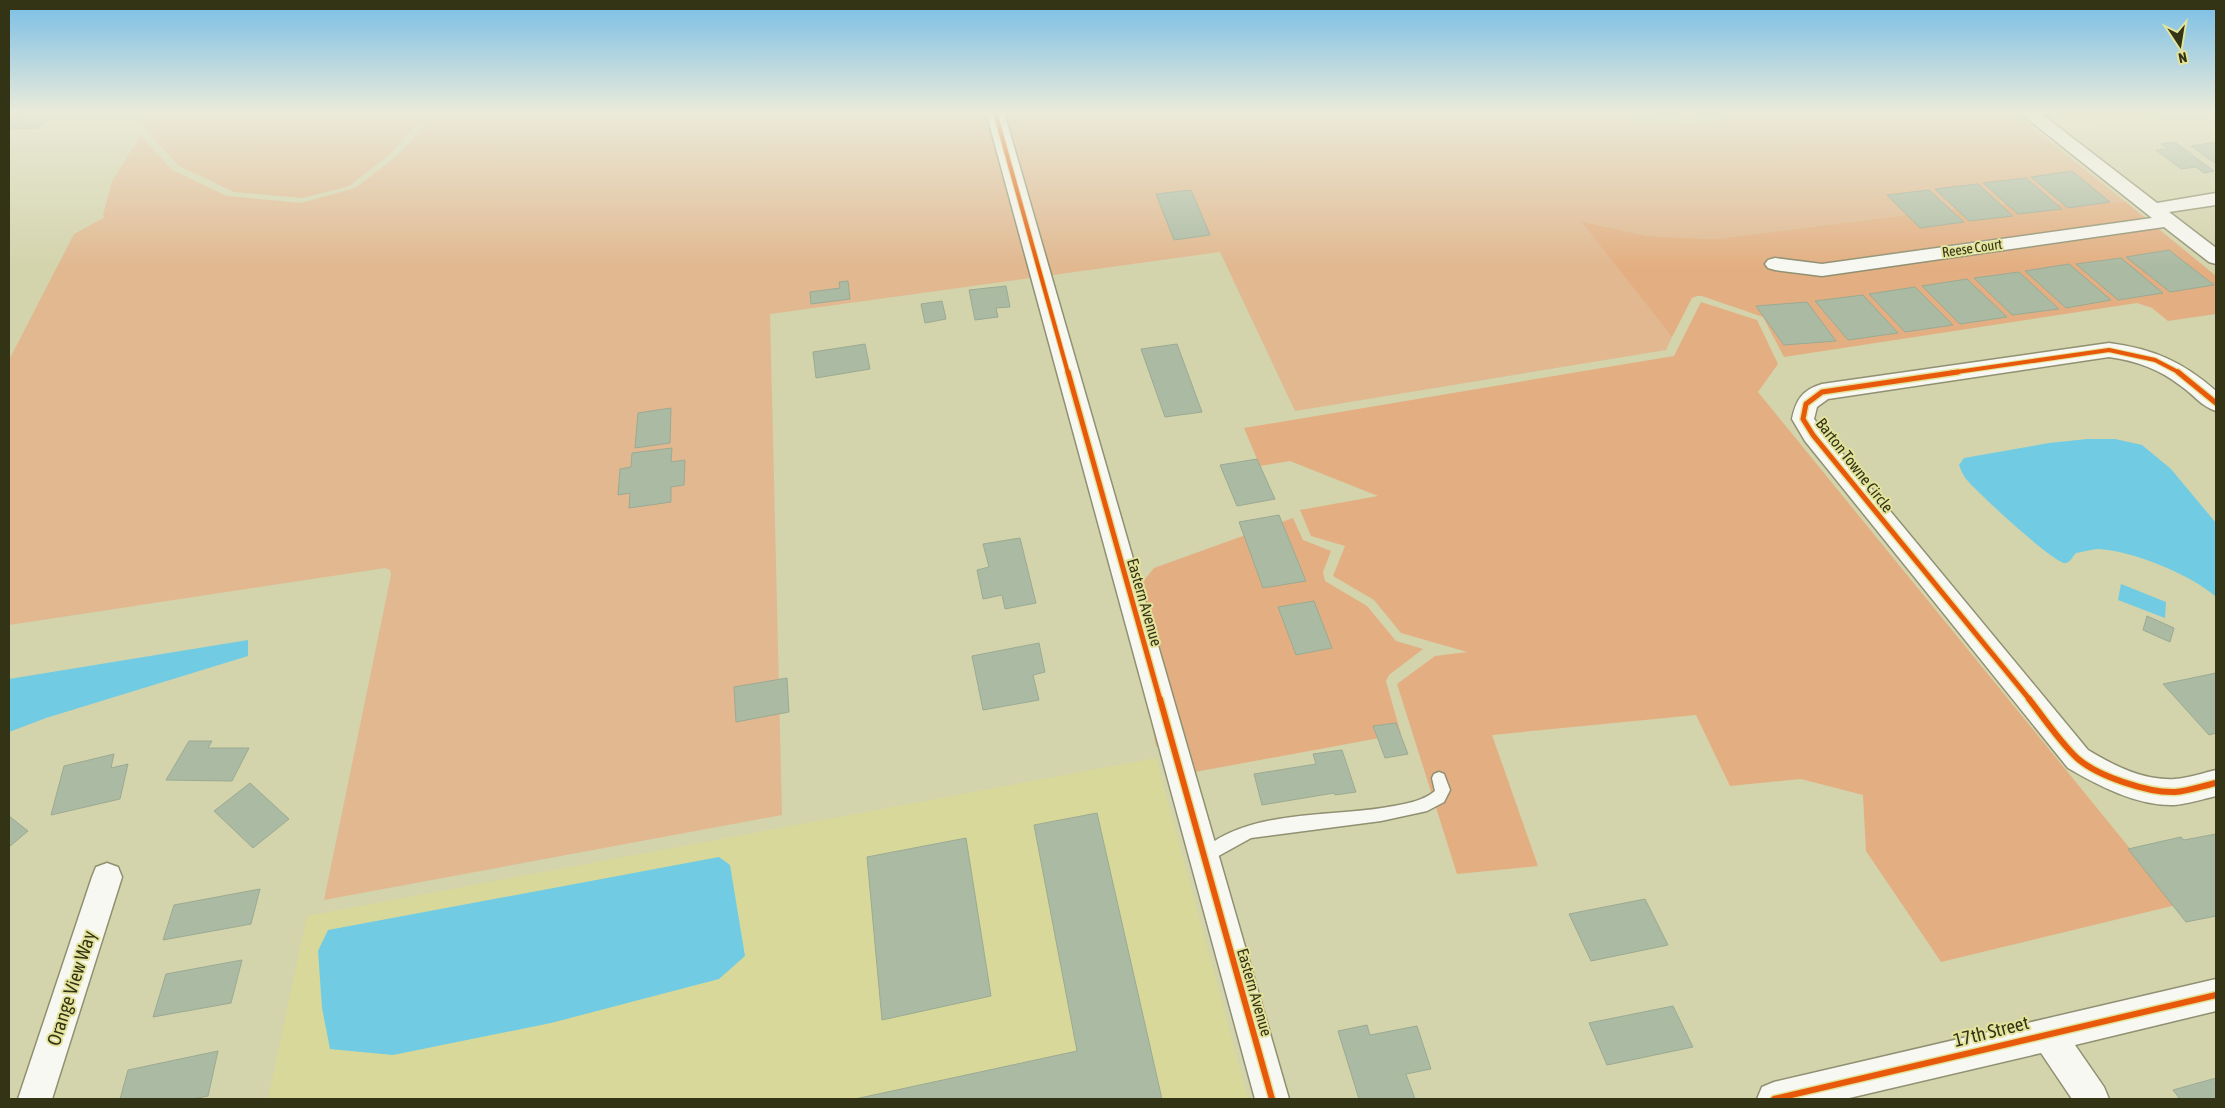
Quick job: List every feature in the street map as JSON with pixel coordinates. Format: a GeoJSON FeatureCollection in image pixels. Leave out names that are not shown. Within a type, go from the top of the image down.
{"type":"FeatureCollection","features":[{"type":"Feature","properties":{"kind":"street","name":"Eastern Avenue"},"geometry":{"type":"LineString","coordinates":[[1010,164],[1272,1099]]}},
{"type":"Feature","properties":{"kind":"street"},"geometry":{"type":"LineString","coordinates":[[2095,164],[2216,258]]}},
{"type":"Feature","properties":{"kind":"street","name":"Reese Court"},"geometry":{"type":"LineString","coordinates":[[1775,264],[1822,270],[2161,215],[2216,199]]}},
{"type":"Feature","properties":{"kind":"street","name":"Barton Towne Circle"},"geometry":{"type":"LineString","coordinates":[[2216,403],[2186,376],[2159,361],[2132,353],[2109,350],[1822,392],[1806,404],[1803,418],[1813,435],[2078,759],[2100,772],[2135,786],[2174,792],[2216,783]]}},
{"type":"Feature","properties":{"kind":"street","name":"Orange View Way"},"geometry":{"type":"LineString","coordinates":[[35,1099],[107,877]]}},
{"type":"Feature","properties":{"kind":"street","name":"17th Street"},"geometry":{"type":"LineString","coordinates":[[1774,1099],[2216,995]]}},
{"type":"Feature","properties":{"kind":"street"},"geometry":{"type":"LineString","coordinates":[[2048,1033],[2092,1099]]}},
{"type":"Feature","properties":{"kind":"lane"},"geometry":{"type":"LineString","coordinates":[[1204,857],[1230,840],[1251,831],[1365,816],[1426,804],[1439,798],[1442,790],[1439,778]]}},
{"type":"Feature","properties":{"kind":"shaded area"},"geometry":{"type":"Polygon","coordinates":[[[123,164],[166,164],[172,170],[227,196],[301,203],[355,188],[387,164],[2077,164],[2126,202],[1984,205],[1716,239],[1647,236],[1582,221],[1672,337],[1666,350],[1295,411],[1220,252],[770,314],[782,815],[324,900],[391,575],[390,570],[385,568],[9,625],[9,360],[74,234],[105,217],[103,215],[112,181],[123,164]]]}},
{"type":"Feature","properties":{"kind":"shaded area"},"geometry":{"type":"Polygon","coordinates":[[[177,164],[378,164],[349,186],[303,198],[234,192],[177,164]]]}},
{"type":"Feature","properties":{"kind":"shaded area"},"geometry":{"type":"Polygon","coordinates":[[[2126,202],[2216,276],[2216,314],[2168,321],[2152,308],[2137,303],[1784,357],[1763,317],[1702,296],[1692,298],[1672,337],[1581,221],[1647,236],[1716,239],[1984,205],[2126,202]]]}},
{"type":"Feature","properties":{"kind":"shaded area"},"geometry":{"type":"Polygon","coordinates":[[[1701,302],[1757,320],[1778,364],[1758,392],[2176,905],[1941,962],[1866,851],[1863,795],[1801,779],[1730,786],[1696,715],[1492,735],[1538,866],[1457,874],[1397,684],[1435,656],[1467,652],[1401,633],[1374,600],[1333,576],[1345,546],[1311,536],[1300,510],[1378,496],[1290,461],[1260,466],[1244,428],[1674,356],[1701,302]]]}},
{"type":"Feature","properties":{"kind":"shaded area"},"geometry":{"type":"Polygon","coordinates":[[[1293,518],[1303,540],[1331,551],[1323,572],[1325,581],[1367,606],[1396,641],[1423,649],[1389,675],[1386,681],[1401,734],[1173,776],[1163,750],[1156,746],[1128,600],[1154,568],[1293,518]]]}},
{"type":"Feature","properties":{"kind":"shaded area"},"geometry":{"type":"Polygon","coordinates":[[[1156,758],[1248,1099],[268,1099],[307,916],[1156,758]]]}},
{"type":"Feature","properties":{"kind":"water"},"geometry":{"type":"Polygon","coordinates":[[[2087,439],[2115,439],[2142,445],[2171,469],[2216,523],[2216,597],[2192,580],[2145,559],[2128,554],[2096,549],[2076,553],[2067,563],[2058,560],[2031,540],[1984,498],[1966,479],[1959,465],[1964,458],[2049,443],[2087,439]]]}},
{"type":"Feature","properties":{"kind":"water"},"geometry":{"type":"Polygon","coordinates":[[[2121,584],[2166,602],[2165,618],[2118,600],[2121,584]]]}},
{"type":"Feature","properties":{"kind":"water"},"geometry":{"type":"Polygon","coordinates":[[[248,640],[248,656],[46,718],[9,732],[9,679],[248,640]]]}},
{"type":"Feature","properties":{"kind":"water"},"geometry":{"type":"Polygon","coordinates":[[[719,857],[730,865],[745,956],[719,979],[551,1023],[393,1055],[330,1049],[322,1008],[318,951],[328,930],[719,857]]]}},
{"type":"Feature","properties":{"kind":"building"},"geometry":{"type":"Polygon","coordinates":[[[2174,164],[2204,164],[2214,171],[2204,173],[2196,167],[2181,169],[2174,164]]]}},
{"type":"Feature","properties":{"kind":"building"},"geometry":{"type":"Polygon","coordinates":[[[2072,171],[2110,202],[2068,208],[2031,177],[2072,171]]]}},
{"type":"Feature","properties":{"kind":"building"},"geometry":{"type":"Polygon","coordinates":[[[2026,178],[2062,209],[2018,214],[1983,183],[2026,178]]]}},
{"type":"Feature","properties":{"kind":"building"},"geometry":{"type":"Polygon","coordinates":[[[1978,184],[2013,216],[1969,221],[1935,189],[1978,184]]]}},
{"type":"Feature","properties":{"kind":"building"},"geometry":{"type":"Polygon","coordinates":[[[1191,190],[1210,235],[1174,240],[1156,194],[1191,190]]]}},
{"type":"Feature","properties":{"kind":"building"},"geometry":{"type":"Polygon","coordinates":[[[1929,190],[1964,222],[1920,228],[1887,195],[1929,190]]]}},
{"type":"Feature","properties":{"kind":"building"},"geometry":{"type":"Polygon","coordinates":[[[2169,250],[2214,285],[2170,292],[2126,257],[2169,250]]]}},
{"type":"Feature","properties":{"kind":"building"},"geometry":{"type":"Polygon","coordinates":[[[2121,258],[2163,293],[2118,300],[2076,264],[2121,258]]]}},
{"type":"Feature","properties":{"kind":"building"},"geometry":{"type":"Polygon","coordinates":[[[2069,264],[2111,300],[2066,308],[2025,271],[2069,264]]]}},
{"type":"Feature","properties":{"kind":"building"},"geometry":{"type":"Polygon","coordinates":[[[2019,272],[2059,309],[2012,315],[1974,278],[2019,272]]]}},
{"type":"Feature","properties":{"kind":"building"},"geometry":{"type":"Polygon","coordinates":[[[1967,279],[2007,317],[1960,324],[1922,286],[1967,279]]]}},
{"type":"Feature","properties":{"kind":"building"},"geometry":{"type":"Polygon","coordinates":[[[848,281],[850,299],[811,304],[810,292],[840,288],[839,282],[848,281]]]}},
{"type":"Feature","properties":{"kind":"building"},"geometry":{"type":"Polygon","coordinates":[[[1006,286],[1010,307],[996,308],[998,317],[975,320],[969,290],[1006,286]]]}},
{"type":"Feature","properties":{"kind":"building"},"geometry":{"type":"Polygon","coordinates":[[[1915,287],[1953,325],[1905,332],[1869,294],[1915,287]]]}},
{"type":"Feature","properties":{"kind":"building"},"geometry":{"type":"Polygon","coordinates":[[[1863,295],[1898,333],[1848,340],[1815,301],[1863,295]]]}},
{"type":"Feature","properties":{"kind":"building"},"geometry":{"type":"Polygon","coordinates":[[[942,301],[946,319],[925,323],[921,304],[942,301]]]}},
{"type":"Feature","properties":{"kind":"building"},"geometry":{"type":"Polygon","coordinates":[[[1807,302],[1836,341],[1784,345],[1756,306],[1807,302]]]}},
{"type":"Feature","properties":{"kind":"building"},"geometry":{"type":"Polygon","coordinates":[[[865,344],[870,369],[816,378],[813,352],[865,344]]]}},
{"type":"Feature","properties":{"kind":"building"},"geometry":{"type":"Polygon","coordinates":[[[1177,344],[1202,412],[1165,417],[1141,349],[1177,344]]]}},
{"type":"Feature","properties":{"kind":"building"},"geometry":{"type":"Polygon","coordinates":[[[671,408],[670,443],[635,448],[638,413],[671,408]]]}},
{"type":"Feature","properties":{"kind":"building"},"geometry":{"type":"Polygon","coordinates":[[[672,448],[671,462],[685,460],[684,485],[671,487],[671,502],[629,508],[630,493],[618,495],[620,469],[631,467],[632,453],[672,448]]]}},
{"type":"Feature","properties":{"kind":"building"},"geometry":{"type":"Polygon","coordinates":[[[1257,459],[1275,499],[1237,506],[1220,465],[1257,459]]]}},
{"type":"Feature","properties":{"kind":"building"},"geometry":{"type":"Polygon","coordinates":[[[1279,515],[1306,581],[1263,588],[1239,522],[1279,515]]]}},
{"type":"Feature","properties":{"kind":"building"},"geometry":{"type":"Polygon","coordinates":[[[1020,538],[1036,603],[1005,609],[1002,595],[983,599],[977,570],[989,567],[983,544],[1020,538]]]}},
{"type":"Feature","properties":{"kind":"building"},"geometry":{"type":"Polygon","coordinates":[[[1314,601],[1332,648],[1296,655],[1278,607],[1314,601]]]}},
{"type":"Feature","properties":{"kind":"building"},"geometry":{"type":"Polygon","coordinates":[[[2147,616],[2174,628],[2170,642],[2143,630],[2147,616]]]}},
{"type":"Feature","properties":{"kind":"building"},"geometry":{"type":"Polygon","coordinates":[[[1039,643],[1045,672],[1033,675],[1039,700],[983,710],[972,656],[1039,643]]]}},
{"type":"Feature","properties":{"kind":"building"},"geometry":{"type":"Polygon","coordinates":[[[2216,673],[2216,733],[2209,735],[2163,684],[2216,673]]]}},
{"type":"Feature","properties":{"kind":"building"},"geometry":{"type":"Polygon","coordinates":[[[787,678],[789,712],[736,722],[734,687],[787,678]]]}},
{"type":"Feature","properties":{"kind":"building"},"geometry":{"type":"Polygon","coordinates":[[[1396,723],[1408,754],[1385,758],[1373,726],[1396,723]]]}},
{"type":"Feature","properties":{"kind":"building"},"geometry":{"type":"Polygon","coordinates":[[[189,741],[212,741],[208,748],[249,748],[232,781],[166,780],[189,741]]]}},
{"type":"Feature","properties":{"kind":"building"},"geometry":{"type":"Polygon","coordinates":[[[1342,750],[1356,792],[1335,795],[1334,793],[1262,805],[1254,774],[1316,764],[1313,754],[1342,750]]]}},
{"type":"Feature","properties":{"kind":"building"},"geometry":{"type":"Polygon","coordinates":[[[114,754],[111,768],[128,764],[120,799],[51,815],[64,766],[114,754]]]}},
{"type":"Feature","properties":{"kind":"building"},"geometry":{"type":"Polygon","coordinates":[[[250,783],[289,819],[253,848],[214,811],[250,783]]]}},
{"type":"Feature","properties":{"kind":"building"},"geometry":{"type":"Polygon","coordinates":[[[1097,813],[1162,1099],[855,1099],[1077,1051],[1034,825],[1097,813]]]}},
{"type":"Feature","properties":{"kind":"building"},"geometry":{"type":"Polygon","coordinates":[[[9,816],[28,831],[9,847],[9,816]]]}},
{"type":"Feature","properties":{"kind":"building"},"geometry":{"type":"Polygon","coordinates":[[[2216,834],[2216,916],[2186,922],[2128,849],[2181,837],[2184,840],[2216,834]]]}},
{"type":"Feature","properties":{"kind":"building"},"geometry":{"type":"Polygon","coordinates":[[[966,838],[991,996],[882,1020],[867,857],[966,838]]]}},
{"type":"Feature","properties":{"kind":"building"},"geometry":{"type":"Polygon","coordinates":[[[260,889],[251,924],[163,940],[174,905],[260,889]]]}},
{"type":"Feature","properties":{"kind":"building"},"geometry":{"type":"Polygon","coordinates":[[[1645,899],[1668,945],[1591,961],[1569,914],[1645,899]]]}},
{"type":"Feature","properties":{"kind":"building"},"geometry":{"type":"Polygon","coordinates":[[[242,960],[231,1003],[153,1017],[166,974],[242,960]]]}},
{"type":"Feature","properties":{"kind":"building"},"geometry":{"type":"Polygon","coordinates":[[[1673,1006],[1693,1047],[1607,1065],[1589,1023],[1673,1006]]]}},
{"type":"Feature","properties":{"kind":"building"},"geometry":{"type":"Polygon","coordinates":[[[1367,1025],[1370,1035],[1417,1026],[1431,1069],[1406,1074],[1415,1099],[1359,1099],[1338,1031],[1367,1025]]]}},
{"type":"Feature","properties":{"kind":"building"},"geometry":{"type":"Polygon","coordinates":[[[218,1051],[208,1096],[192,1099],[120,1099],[128,1070],[218,1051]]]}},
{"type":"Feature","properties":{"kind":"building"},"geometry":{"type":"Polygon","coordinates":[[[2216,1078],[2216,1099],[2180,1099],[2173,1090],[2216,1078]]]}},
{"type":"Feature","properties":{"kind":"cycle path"},"geometry":{"type":"LineString","coordinates":[[1010,164],[1272,1099]]}},
{"type":"Feature","properties":{"kind":"cycle path"},"geometry":{"type":"LineString","coordinates":[[2216,403],[2179,373],[2155,360],[2109,350],[1822,392],[1806,404],[1803,419],[1813,435],[2078,759],[2112,777],[2149,790],[2174,792],[2216,783]]}},
{"type":"Feature","properties":{"kind":"cycle path"},"geometry":{"type":"LineString","coordinates":[[1774,1099],[2216,995]]}}]}
